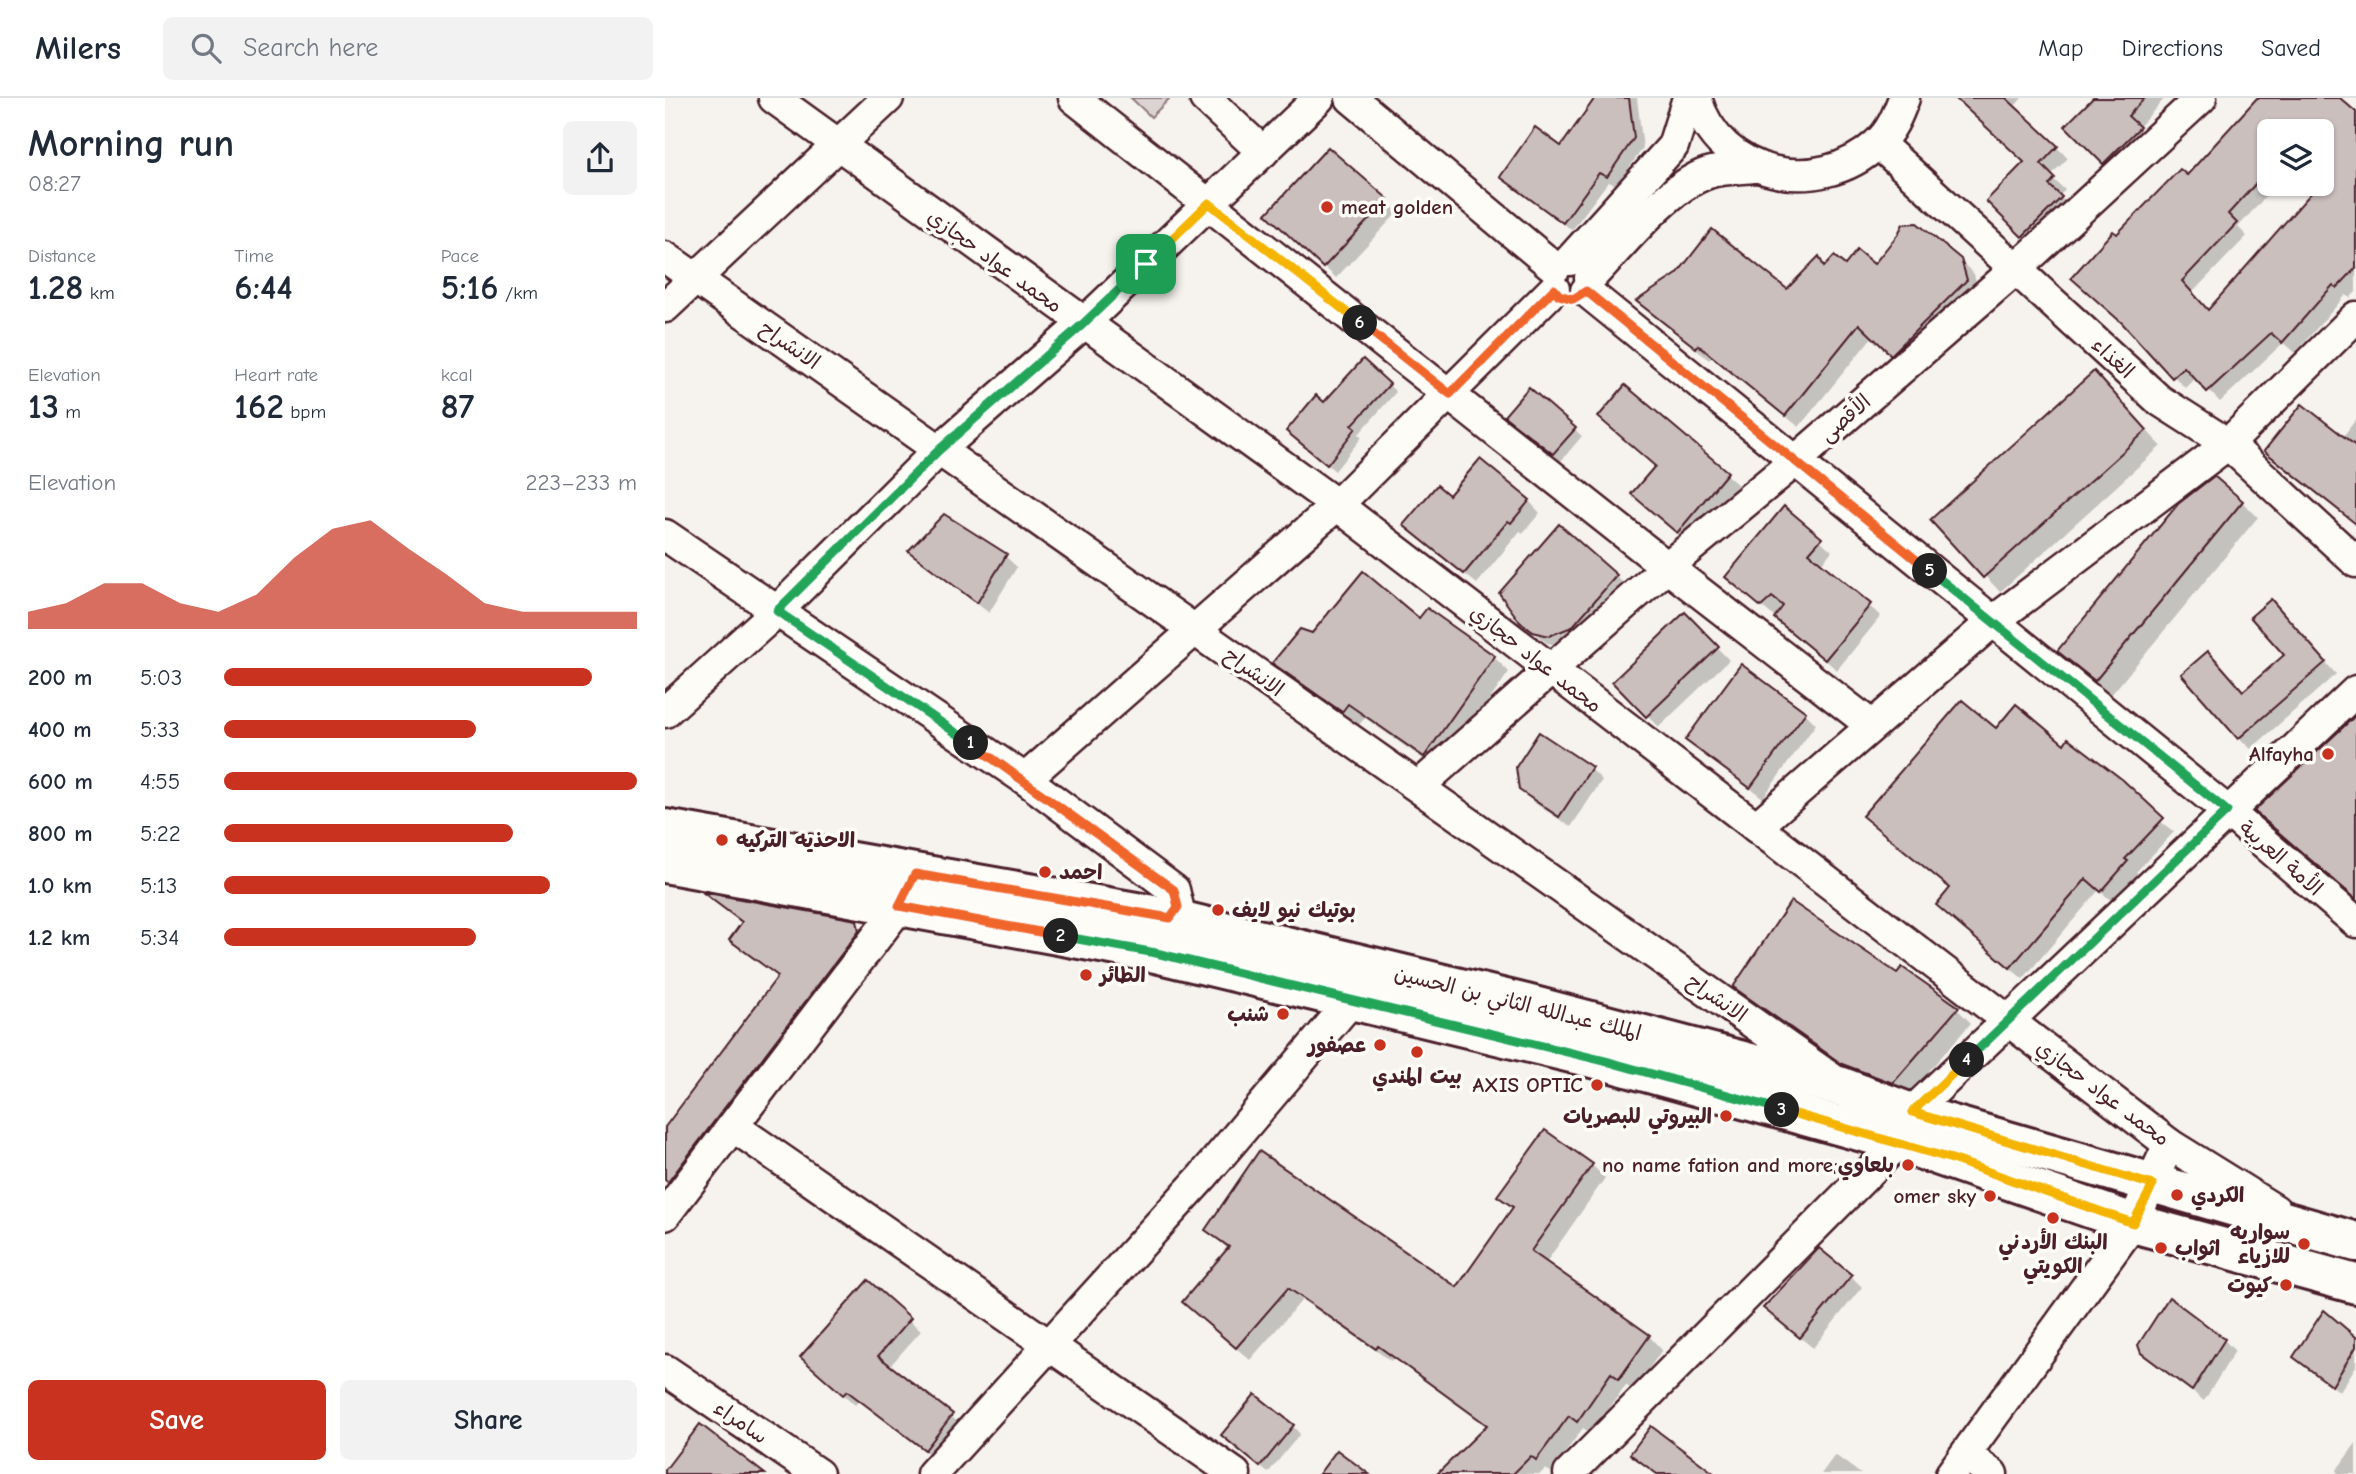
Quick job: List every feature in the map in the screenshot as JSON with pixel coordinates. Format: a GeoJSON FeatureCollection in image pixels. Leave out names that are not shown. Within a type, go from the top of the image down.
{"type":"FeatureCollection","features":[{"type":"Feature","properties":{"kind":"main road","name":"الملك عبدالله الثاني بن الحسين"},"geometry":{"type":"LineString","coordinates":[[665,829],[1352,1002],[2153,1185],[2356,1242]]}},
{"type":"Feature","properties":{"kind":"main road","name":"الملك عبدالله الثاني بن الحسين"},"geometry":{"type":"LineString","coordinates":[[665,863],[1170,918],[1527,1004],[1842,1087],[1905,1127],[2133,1223],[2356,1284]]}},
{"type":"Feature","properties":{"kind":"street","name":"محمد عواد حجازي"},"geometry":{"type":"LineString","coordinates":[[774,98],[1337,506],[2169,1144],[2296,1223]]}},
{"type":"Feature","properties":{"kind":"street"},"geometry":{"type":"LineString","coordinates":[[665,307],[888,98]]}},
{"type":"Feature","properties":{"kind":"street"},"geometry":{"type":"LineString","coordinates":[[1074,98],[1667,567],[1871,724]]}},
{"type":"Feature","properties":{"kind":"street"},"geometry":{"type":"LineString","coordinates":[[1205,98],[1263,152]]}},
{"type":"Feature","properties":{"kind":"street"},"geometry":{"type":"LineString","coordinates":[[665,712],[777,611],[939,450],[1083,324],[1319,98]]}},
{"type":"Feature","properties":{"kind":"street","name":"الأمة العربية"},"geometry":{"type":"LineString","coordinates":[[1351,98],[1794,462],[2227,811],[2356,922]]}},
{"type":"Feature","properties":{"kind":"street"},"geometry":{"type":"LineString","coordinates":[[1571,277],[1673,146],[1688,98]]}},
{"type":"Feature","properties":{"kind":"street"},"geometry":{"type":"LineString","coordinates":[[1696,98],[1714,134],[1733,153],[1756,167]]}},
{"type":"Feature","properties":{"kind":"street"},"geometry":{"type":"LineString","coordinates":[[1025,779],[1337,506],[1571,277],[1665,200],[1686,184],[1709,172],[1756,167],[1799,176],[1842,167],[1878,143],[1895,120],[1904,98]]}},
{"type":"Feature","properties":{"kind":"street","name":"الأقصى"},"geometry":{"type":"LineString","coordinates":[[1419,786],[1667,567],[1794,462],[2016,269],[2201,98]]}},
{"type":"Feature","properties":{"kind":"street","name":"الغذاء"},"geometry":{"type":"LineString","coordinates":[[1878,143],[2159,400],[2228,444],[2356,562]]}},
{"type":"Feature","properties":{"kind":"street","name":"الانشراح"},"geometry":{"type":"LineString","coordinates":[[665,257],[1419,786],[1842,1087]]}},
{"type":"Feature","properties":{"kind":"street"},"geometry":{"type":"LineString","coordinates":[[1756,827],[1871,724],[1992,622],[2228,444],[2356,317]]}},
{"type":"Feature","properties":{"kind":"street"},"geometry":{"type":"LineString","coordinates":[[665,535],[1025,779],[1174,890],[1178,907],[1170,918]]}},
{"type":"Feature","properties":{"kind":"street"},"geometry":{"type":"LineString","coordinates":[[1569,1474],[2009,1020],[2356,691]]}},
{"type":"Feature","properties":{"kind":"street"},"geometry":{"type":"LineString","coordinates":[[665,1215],[734,1126],[907,890]]}},
{"type":"Feature","properties":{"kind":"street"},"geometry":{"type":"LineString","coordinates":[[932,1474],[1203,1176],[1352,1002]]}},
{"type":"Feature","properties":{"kind":"street"},"geometry":{"type":"LineString","coordinates":[[734,1126],[1235,1474]]}},
{"type":"Feature","properties":{"kind":"street"},"geometry":{"type":"LineString","coordinates":[[1992,1474],[1959,1465],[2133,1223],[2153,1185],[2169,1144]]}},
{"type":"Feature","properties":{"kind":"street","name":"سامراء"},"geometry":{"type":"LineString","coordinates":[[665,1370],[818,1474]]}},
{"type":"Feature","properties":{"kind":"shaded area"},"geometry":{"type":"Polygon","coordinates":[[[1131,98],[1170,98],[1151,117],[1131,98]]]}},
{"type":"Feature","properties":{"kind":"building"},"geometry":{"type":"Polygon","coordinates":[[[1595,98],[1629,98],[1634,138],[1607,177],[1599,173],[1563,223],[1500,177],[1535,127],[1561,146],[1595,98]]]}},
{"type":"Feature","properties":{"kind":"building"},"geometry":{"type":"Polygon","coordinates":[[[1955,98],[2006,98],[2058,146],[2041,164],[2055,178],[2049,185],[2062,197],[2022,237],[1986,201],[2024,162],[1955,98]]]}},
{"type":"Feature","properties":{"kind":"building"},"geometry":{"type":"Polygon","coordinates":[[[2093,98],[2145,98],[2128,116],[2140,127],[2103,164],[2065,126],[2093,98]]]}},
{"type":"Feature","properties":{"kind":"building"},"geometry":{"type":"Polygon","coordinates":[[[2257,98],[2340,98],[2356,112],[2356,268],[2337,288],[2333,285],[2282,343],[2271,333],[2207,392],[2184,367],[2172,378],[2122,323],[2071,278],[2113,231],[2117,234],[2180,169],[2187,175],[2257,98]],[[2257,119],[2257,182],[2228,214],[2237,223],[2182,281],[2208,310],[2308,196],[2334,196],[2334,119],[2257,119]]]}},
{"type":"Feature","properties":{"kind":"building","name":"meat golden"},"geometry":{"type":"Polygon","coordinates":[[[1328,147],[1388,199],[1323,268],[1266,214],[1328,147]]]}},
{"type":"Feature","properties":{"kind":"building"},"geometry":{"type":"Polygon","coordinates":[[[1917,223],[1961,259],[1967,280],[1891,355],[1859,324],[1785,416],[1698,345],[1696,348],[1636,301],[1677,274],[1712,229],[1787,289],[1819,256],[1824,267],[1834,256],[1845,265],[1857,250],[1874,264],[1903,224],[1917,223]]]}},
{"type":"Feature","properties":{"kind":"building"},"geometry":{"type":"Polygon","coordinates":[[[1363,359],[1390,384],[1352,425],[1356,428],[1327,465],[1286,431],[1316,395],[1324,402],[1363,359]]]}},
{"type":"Feature","properties":{"kind":"building"},"geometry":{"type":"Polygon","coordinates":[[[2094,371],[2147,430],[1983,578],[1930,520],[2094,371]]]}},
{"type":"Feature","properties":{"kind":"building"},"geometry":{"type":"Polygon","coordinates":[[[1625,385],[1728,472],[1677,533],[1631,494],[1655,466],[1598,417],[1625,385]]]}},
{"type":"Feature","properties":{"kind":"building"},"geometry":{"type":"Polygon","coordinates":[[[1529,387],[1576,428],[1553,454],[1504,416],[1529,387]]]}},
{"type":"Feature","properties":{"kind":"building"},"geometry":{"type":"Polygon","coordinates":[[[2302,404],[2356,446],[2356,524],[2264,451],[2302,404]]]}},
{"type":"Feature","properties":{"kind":"building"},"geometry":{"type":"Polygon","coordinates":[[[1480,459],[1530,500],[1511,523],[1508,521],[1464,574],[1403,525],[1437,485],[1449,495],[1480,459]]]}},
{"type":"Feature","properties":{"kind":"building"},"geometry":{"type":"Polygon","coordinates":[[[2214,476],[2243,501],[2095,681],[2057,651],[2178,504],[2214,476]]]}},
{"type":"Feature","properties":{"kind":"building"},"geometry":{"type":"Polygon","coordinates":[[[1784,506],[1822,538],[1809,553],[1871,604],[1825,660],[1774,618],[1783,606],[1772,597],[1761,607],[1725,577],[1784,506]]]}},
{"type":"Feature","properties":{"kind":"building"},"geometry":{"type":"Polygon","coordinates":[[[944,514],[1007,554],[977,603],[908,551],[944,514]]]}},
{"type":"Feature","properties":{"kind":"building"},"geometry":{"type":"Polygon","coordinates":[[[1559,524],[1617,575],[1572,627],[1549,636],[1533,632],[1520,622],[1499,593],[1559,524]]]}},
{"type":"Feature","properties":{"kind":"building"},"geometry":{"type":"Polygon","coordinates":[[[1363,571],[1419,618],[1427,608],[1495,656],[1424,757],[1348,704],[1342,712],[1272,663],[1300,629],[1312,633],[1363,571]]]}},
{"type":"Feature","properties":{"kind":"building"},"geometry":{"type":"Polygon","coordinates":[[[2271,599],[2326,662],[2238,739],[2181,674],[2208,651],[2243,691],[2284,655],[2250,617],[2271,599]]]}},
{"type":"Feature","properties":{"kind":"building"},"geometry":{"type":"Polygon","coordinates":[[[1685,612],[1719,647],[1646,717],[1612,682],[1685,612]]]}},
{"type":"Feature","properties":{"kind":"building"},"geometry":{"type":"Polygon","coordinates":[[[1741,664],[1806,712],[1750,788],[1685,740],[1741,664]]]}},
{"type":"Feature","properties":{"kind":"building"},"geometry":{"type":"Polygon","coordinates":[[[1962,700],[1996,728],[2016,704],[2064,744],[2068,738],[2123,780],[2164,818],[2125,859],[2128,861],[2101,892],[2086,879],[2010,968],[1936,905],[1950,888],[1862,816],[1962,700]]]}},
{"type":"Feature","properties":{"kind":"building","name":"Alfayha"},"geometry":{"type":"Polygon","coordinates":[[[2356,715],[2356,899],[2254,811],[2356,715]]]}},
{"type":"Feature","properties":{"kind":"building"},"geometry":{"type":"Polygon","coordinates":[[[1539,732],[1592,767],[1559,817],[1519,790],[1516,767],[1539,732]]]}},
{"type":"Feature","properties":{"kind":"building"},"geometry":{"type":"Polygon","coordinates":[[[702,892],[857,920],[859,931],[668,1182],[665,1180],[665,1127],[778,976],[729,940],[742,922],[702,892]]]}},
{"type":"Feature","properties":{"kind":"building"},"geometry":{"type":"Polygon","coordinates":[[[1791,901],[1897,973],[1902,967],[1959,1007],[1893,1083],[1842,1064],[1733,987],[1791,901]]]}},
{"type":"Feature","properties":{"kind":"building"},"geometry":{"type":"Polygon","coordinates":[[[1545,1130],[1593,1164],[1531,1251],[1650,1335],[1619,1379],[1611,1373],[1577,1422],[1569,1416],[1536,1460],[1531,1456],[1513,1474],[1437,1474],[1487,1425],[1378,1346],[1376,1349],[1288,1288],[1236,1348],[1182,1302],[1229,1247],[1205,1230],[1259,1151],[1457,1287],[1513,1207],[1497,1196],[1545,1130]]]}},
{"type":"Feature","properties":{"kind":"building"},"geometry":{"type":"Polygon","coordinates":[[[1819,1248],[1852,1275],[1800,1338],[1763,1308],[1819,1248]]]}},
{"type":"Feature","properties":{"kind":"building"},"geometry":{"type":"Polygon","coordinates":[[[868,1280],[911,1318],[878,1356],[953,1414],[925,1450],[847,1391],[843,1395],[800,1357],[868,1280]]]}},
{"type":"Feature","properties":{"kind":"building"},"geometry":{"type":"Polygon","coordinates":[[[2169,1297],[2225,1339],[2192,1391],[2141,1353],[2138,1345],[2169,1297]]]}},
{"type":"Feature","properties":{"kind":"building"},"geometry":{"type":"Polygon","coordinates":[[[2324,1310],[2356,1337],[2356,1347],[2332,1386],[2293,1357],[2324,1310]]]}},
{"type":"Feature","properties":{"kind":"building"},"geometry":{"type":"Polygon","coordinates":[[[1255,1394],[1294,1425],[1260,1467],[1221,1435],[1255,1394]]]}},
{"type":"Feature","properties":{"kind":"building"},"geometry":{"type":"Polygon","coordinates":[[[700,1424],[765,1474],[665,1474],[665,1470],[700,1424]]]}},
{"type":"Feature","properties":{"kind":"building"},"geometry":{"type":"Polygon","coordinates":[[[1651,1426],[1715,1474],[1657,1474],[1630,1454],[1651,1426]]]}},
{"type":"Feature","properties":{"kind":"building"},"geometry":{"type":"Polygon","coordinates":[[[1337,1450],[1369,1474],[1319,1474],[1337,1450]]]}},
{"type":"Feature","properties":{"kind":"place","name":"meat golden"},"geometry":{"type":"Point","coordinates":[1327,207]}},
{"type":"Feature","properties":{"kind":"place","name":"Alfayha"},"geometry":{"type":"Point","coordinates":[2328,754]}},
{"type":"Feature","properties":{"kind":"place","name":"الاحذيه التركيه"},"geometry":{"type":"Point","coordinates":[722,840]}},
{"type":"Feature","properties":{"kind":"place","name":"احمد"},"geometry":{"type":"Point","coordinates":[1045,872]}},
{"type":"Feature","properties":{"kind":"place","name":"بوتيك نيو لايف"},"geometry":{"type":"Point","coordinates":[1218,910]}},
{"type":"Feature","properties":{"kind":"place","name":"الطائر"},"geometry":{"type":"Point","coordinates":[1086,975]}},
{"type":"Feature","properties":{"kind":"place","name":"شنب"},"geometry":{"type":"Point","coordinates":[1283,1014]}},
{"type":"Feature","properties":{"kind":"place","name":"عصفور"},"geometry":{"type":"Point","coordinates":[1380,1045]}},
{"type":"Feature","properties":{"kind":"place","name":"بيت المندي"},"geometry":{"type":"Point","coordinates":[1417,1052]}},
{"type":"Feature","properties":{"kind":"place","name":"AXIS OPTIC"},"geometry":{"type":"Point","coordinates":[1597,1085]}},
{"type":"Feature","properties":{"kind":"place","name":"البيروتي للبصريات"},"geometry":{"type":"Point","coordinates":[1726,1116]}},
{"type":"Feature","properties":{"kind":"place","name":"no name fation and more;بلعاوي"},"geometry":{"type":"Point","coordinates":[1908,1165]}},
{"type":"Feature","properties":{"kind":"place","name":"الكردي"},"geometry":{"type":"Point","coordinates":[2177,1195]}},
{"type":"Feature","properties":{"kind":"place","name":"omer sky"},"geometry":{"type":"Point","coordinates":[1990,1196]}},
{"type":"Feature","properties":{"kind":"place","name":"البنك الأردني الكويتي"},"geometry":{"type":"Point","coordinates":[2053,1218]}},
{"type":"Feature","properties":{"kind":"place","name":"سواريه للازياء"},"geometry":{"type":"Point","coordinates":[2304,1244]}},
{"type":"Feature","properties":{"kind":"place","name":"اثواب"},"geometry":{"type":"Point","coordinates":[2161,1248]}},
{"type":"Feature","properties":{"kind":"place","name":"كيوت"},"geometry":{"type":"Point","coordinates":[2286,1285]}},
{"type":"Feature","properties":{"kind":"route"},"geometry":{"type":"LineString","coordinates":[[1209,203],[1450,394],[1554,289],[1559,295],[1573,299],[1586,291],[2227,811],[1912,1112],[2153,1185],[2133,1223],[1899,1142],[1609,1062],[1156,953],[899,906],[915,874],[1170,918],[1178,907],[1179,900],[1174,890],[1025,779],[777,611],[939,450],[1083,324],[1146,264],[1209,203]]}}]}
